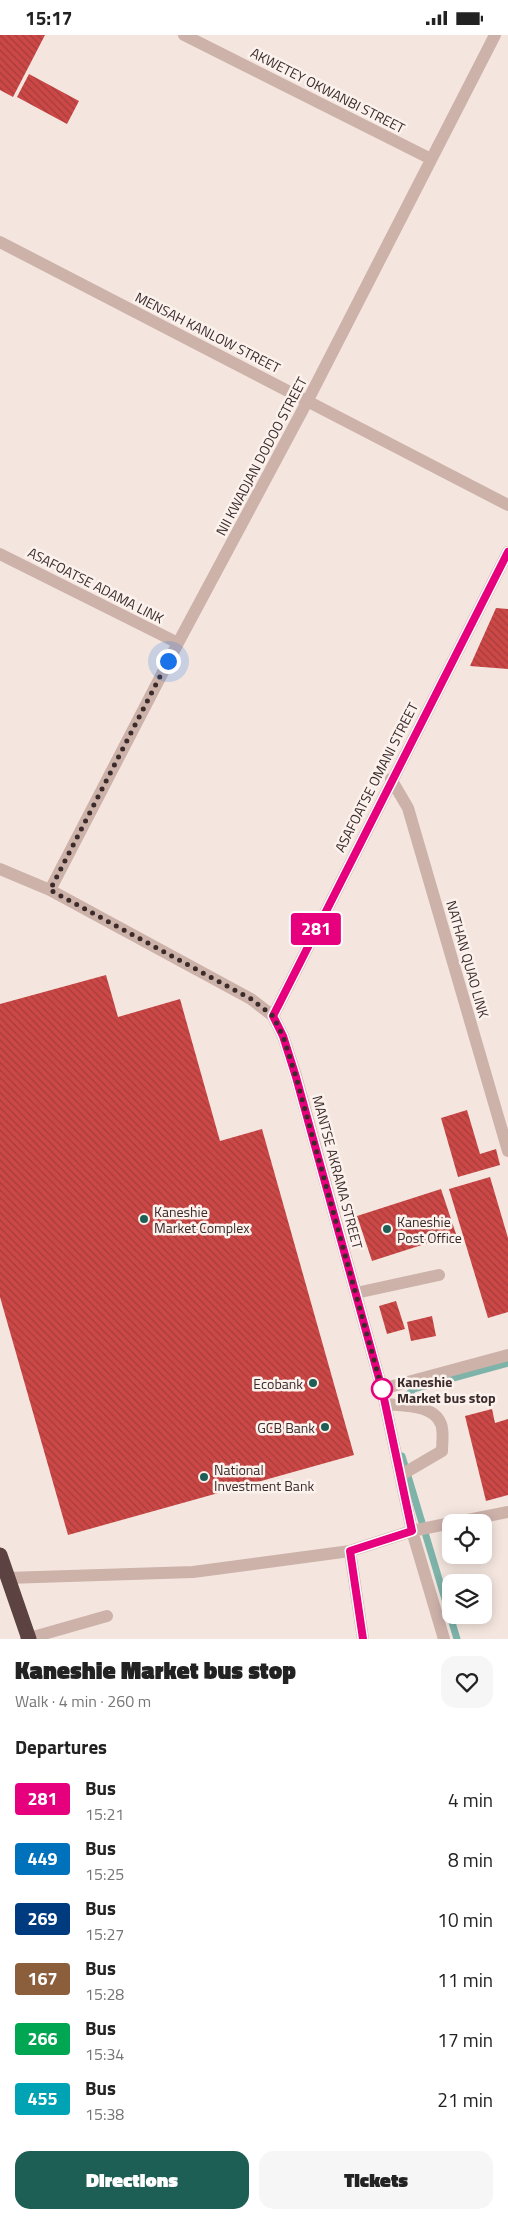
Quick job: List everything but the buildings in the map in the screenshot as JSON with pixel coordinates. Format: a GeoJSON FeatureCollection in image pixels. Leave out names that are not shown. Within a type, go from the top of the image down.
{"type":"FeatureCollection","features":[{"type":"Feature","properties":{"kind":"highway"},"geometry":{"type":"LineString","coordinates":[[0,1555],[27,1639]]}},
{"type":"Feature","properties":{"kind":"street","name":"AKWETEY OKWANBI STREET"},"geometry":{"type":"LineString","coordinates":[[184,35],[431,159]]}},
{"type":"Feature","properties":{"kind":"street","name":"NII KWADJAN DODOO STREET"},"geometry":{"type":"LineString","coordinates":[[50,890],[178,643],[308,400],[495,35]]}},
{"type":"Feature","properties":{"kind":"street","name":"MENSAH KANLOW STREET"},"geometry":{"type":"LineString","coordinates":[[0,242],[508,505]]}},
{"type":"Feature","properties":{"kind":"street","name":"ASAFOATSE OMANI STREET"},"geometry":{"type":"LineString","coordinates":[[273,1016],[391,779],[508,552]]}},
{"type":"Feature","properties":{"kind":"street","name":"ASAFOATSE ADAMA LINK"},"geometry":{"type":"LineString","coordinates":[[0,553],[178,643]]}},
{"type":"Feature","properties":{"kind":"street","name":"NATHAN QUAO LINK"},"geometry":{"type":"LineString","coordinates":[[391,779],[408,808],[508,1151]]}},
{"type":"Feature","properties":{"kind":"street","name":"MANTSE AKRAMA STREET"},"geometry":{"type":"LineString","coordinates":[[0,869],[50,890],[251,999],[273,1016],[283,1036],[296,1077],[356,1293],[382,1389],[412,1531],[444,1639]]}},
{"type":"Feature","properties":{"kind":"street"},"geometry":{"type":"LineString","coordinates":[[356,1293],[439,1275]]}},
{"type":"Feature","properties":{"kind":"street"},"geometry":{"type":"LineString","coordinates":[[382,1389],[508,1355]]}},
{"type":"Feature","properties":{"kind":"street"},"geometry":{"type":"LineString","coordinates":[[385,1404],[424,1409],[436,1415],[442,1425],[442,1451],[400,1475]]}},
{"type":"Feature","properties":{"kind":"street"},"geometry":{"type":"LineString","coordinates":[[492,1515],[508,1512]]}},
{"type":"Feature","properties":{"kind":"street"},"geometry":{"type":"LineString","coordinates":[[7,1578],[193,1572],[350,1551],[412,1531],[442,1525]]}},
{"type":"Feature","properties":{"kind":"street"},"geometry":{"type":"LineString","coordinates":[[350,1551],[363,1639]]}},
{"type":"Feature","properties":{"kind":"street"},"geometry":{"type":"LineString","coordinates":[[27,1639],[107,1616]]}},
{"type":"Feature","properties":{"kind":"waterway"},"geometry":{"type":"LineString","coordinates":[[396,1405],[414,1389],[508,1363]]}},
{"type":"Feature","properties":{"kind":"waterway"},"geometry":{"type":"LineString","coordinates":[[402,1456],[457,1639]]}},
{"type":"Feature","properties":{"kind":"bus line","name":"281"},"geometry":{"type":"LineString","coordinates":[[363,1639],[350,1551],[412,1531],[382,1389],[296,1077],[283,1036],[273,1016],[391,779],[508,552]]}},
{"type":"Feature","properties":{"kind":"place","name":"Kaneshie Market Complex"},"geometry":{"type":"Point","coordinates":[144,1219]}},
{"type":"Feature","properties":{"kind":"place","name":"Kaneshie Post Office"},"geometry":{"type":"Point","coordinates":[387,1229]}},
{"type":"Feature","properties":{"kind":"place","name":"Ecobank"},"geometry":{"type":"Point","coordinates":[313,1383]}},
{"type":"Feature","properties":{"kind":"place","name":"Kaneshie Market bus stop"},"geometry":{"type":"Point","coordinates":[382,1389]}},
{"type":"Feature","properties":{"kind":"place","name":"GCB Bank"},"geometry":{"type":"Point","coordinates":[325,1427]}},
{"type":"Feature","properties":{"kind":"place","name":"National Investment Bank"},"geometry":{"type":"Point","coordinates":[204,1477]}},
{"type":"Feature","properties":{"kind":"route"},"geometry":{"type":"LineString","coordinates":[[168,661],[50,890],[251,999],[273,1016],[283,1036],[296,1077],[382,1389]]}}]}
